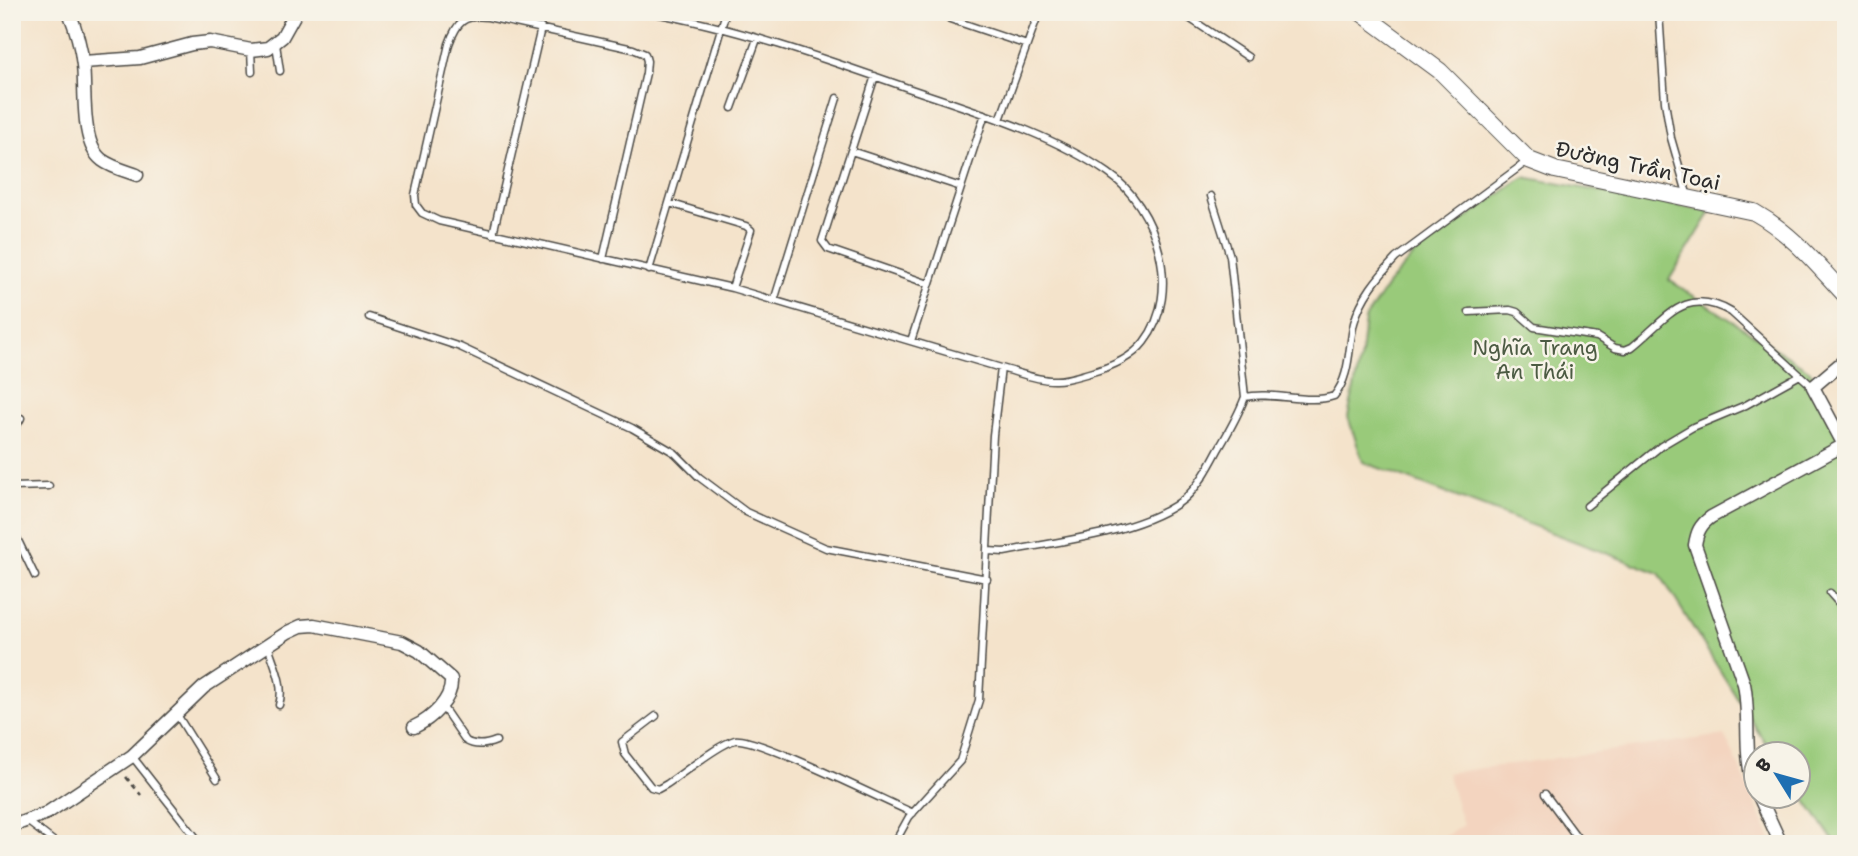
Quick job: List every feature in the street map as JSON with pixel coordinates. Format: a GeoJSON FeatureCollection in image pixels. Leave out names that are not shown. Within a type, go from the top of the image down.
{"type":"FeatureCollection","features":[{"type":"Feature","properties":{"kind":"street"},"geometry":{"type":"LineString","coordinates":[[69,12],[83,62],[85,113],[97,156],[137,175]]}},
{"type":"Feature","properties":{"kind":"street"},"geometry":{"type":"LineString","coordinates":[[83,62],[140,58],[192,44],[210,43],[251,50],[268,48],[276,44],[296,12]]}},
{"type":"Feature","properties":{"kind":"street","name":"Đường Trần Toại"},"geometry":{"type":"LineString","coordinates":[[1360,12],[1440,71],[1528,160],[1555,170],[1754,212],[1778,226],[1799,245],[1846,296]]}},
{"type":"Feature","properties":{"kind":"street"},"geometry":{"type":"LineString","coordinates":[[1748,740],[1744,684],[1695,545],[1696,533],[1702,523],[1711,517],[1845,447],[1813,387],[1846,359]]}},
{"type":"Feature","properties":{"kind":"street"},"geometry":{"type":"LineString","coordinates":[[12,826],[47,813],[132,756],[204,687],[301,626],[314,625],[402,642],[419,651],[451,678],[452,684],[441,705],[426,722],[414,727]]}},
{"type":"Feature","properties":{"kind":"street"},"geometry":{"type":"LineString","coordinates":[[1765,810],[1781,844]]}},
{"type":"Feature","properties":{"kind":"lane"},"geometry":{"type":"LineString","coordinates":[[649,270],[726,12]]}},
{"type":"Feature","properties":{"kind":"lane"},"geometry":{"type":"LineString","coordinates":[[944,12],[950,19],[1027,45]]}},
{"type":"Feature","properties":{"kind":"lane"},"geometry":{"type":"LineString","coordinates":[[1000,120],[1039,12]]}},
{"type":"Feature","properties":{"kind":"lane"},"geometry":{"type":"LineString","coordinates":[[1181,12],[1248,57]]}},
{"type":"Feature","properties":{"kind":"lane"},"geometry":{"type":"LineString","coordinates":[[1660,12],[1665,102],[1671,138],[1689,199]]}},
{"type":"Feature","properties":{"kind":"lane"},"geometry":{"type":"LineString","coordinates":[[603,259],[641,95],[646,57],[642,51],[474,15],[457,26],[449,44],[415,195],[415,205],[431,219],[649,270],[732,288],[1001,368],[1053,380],[1104,369],[1126,357],[1142,345],[1149,335],[1159,308],[1163,278],[1161,256],[1146,213],[1136,199],[1110,174],[1073,153],[985,114],[800,51],[721,28],[654,13]]}},
{"type":"Feature","properties":{"kind":"lane"},"geometry":{"type":"LineString","coordinates":[[493,234],[541,28]]}},
{"type":"Feature","properties":{"kind":"lane"},"geometry":{"type":"LineString","coordinates":[[732,108],[757,39]]}},
{"type":"Feature","properties":{"kind":"lane"},"geometry":{"type":"LineString","coordinates":[[276,44],[280,71]]}},
{"type":"Feature","properties":{"kind":"lane"},"geometry":{"type":"LineString","coordinates":[[251,50],[252,72]]}},
{"type":"Feature","properties":{"kind":"lane"},"geometry":{"type":"LineString","coordinates":[[876,76],[822,241],[825,247],[929,284]]}},
{"type":"Feature","properties":{"kind":"lane"},"geometry":{"type":"LineString","coordinates":[[774,301],[837,98]]}},
{"type":"Feature","properties":{"kind":"lane"},"geometry":{"type":"LineString","coordinates":[[911,341],[985,114]]}},
{"type":"Feature","properties":{"kind":"lane"},"geometry":{"type":"LineString","coordinates":[[851,151],[961,187]]}},
{"type":"Feature","properties":{"kind":"lane"},"geometry":{"type":"LineString","coordinates":[[1244,397],[1265,394],[1324,399],[1334,396],[1345,379],[1355,321],[1364,299],[1379,276],[1396,258],[1528,160]]}},
{"type":"Feature","properties":{"kind":"lane"},"geometry":{"type":"LineString","coordinates":[[988,551],[1004,552],[1131,526],[1164,513],[1186,498],[1203,477],[1239,413],[1244,397],[1230,256],[1211,196]]}},
{"type":"Feature","properties":{"kind":"lane"},"geometry":{"type":"LineString","coordinates":[[669,203],[746,226],[751,230],[732,288]]}},
{"type":"Feature","properties":{"kind":"lane"},"geometry":{"type":"LineString","coordinates":[[1469,312],[1510,310],[1517,312],[1534,327],[1597,337],[1615,348],[1625,350],[1684,303],[1715,303],[1731,312],[1813,387]]}},
{"type":"Feature","properties":{"kind":"lane"},"geometry":{"type":"LineString","coordinates":[[369,317],[460,347],[632,428],[675,453],[699,477],[746,512],[826,548],[987,579]]}},
{"type":"Feature","properties":{"kind":"lane"},"geometry":{"type":"LineString","coordinates":[[894,844],[903,825],[960,761],[981,688],[993,435],[1001,368]]}},
{"type":"Feature","properties":{"kind":"lane"},"geometry":{"type":"LineString","coordinates":[[1587,506],[1661,446],[1693,427],[1746,405],[1800,375]]}},
{"type":"Feature","properties":{"kind":"lane"},"geometry":{"type":"LineString","coordinates":[[12,434],[21,418]]}},
{"type":"Feature","properties":{"kind":"lane"},"geometry":{"type":"LineString","coordinates":[[12,486],[48,486]]}},
{"type":"Feature","properties":{"kind":"lane"},"geometry":{"type":"LineString","coordinates":[[12,528],[35,576]]}},
{"type":"Feature","properties":{"kind":"lane"},"geometry":{"type":"LineString","coordinates":[[1830,593],[1846,611]]}},
{"type":"Feature","properties":{"kind":"lane"},"geometry":{"type":"LineString","coordinates":[[268,645],[280,683],[282,696],[279,705]]}},
{"type":"Feature","properties":{"kind":"lane"},"geometry":{"type":"LineString","coordinates":[[441,705],[466,741],[478,745],[496,741]]}},
{"type":"Feature","properties":{"kind":"lane"},"geometry":{"type":"LineString","coordinates":[[176,713],[218,779]]}},
{"type":"Feature","properties":{"kind":"lane"},"geometry":{"type":"LineString","coordinates":[[656,716],[622,742],[625,754],[651,787],[658,789],[720,747],[738,739],[767,747],[913,813]]}},
{"type":"Feature","properties":{"kind":"lane"},"geometry":{"type":"LineString","coordinates":[[132,756],[201,844]]}},
{"type":"Feature","properties":{"kind":"lane"},"geometry":{"type":"LineString","coordinates":[[1545,794],[1582,844]]}},
{"type":"Feature","properties":{"kind":"lane"},"geometry":{"type":"LineString","coordinates":[[27,821],[57,844]]}},
{"type":"Feature","properties":{"kind":"path"},"geometry":{"type":"LineString","coordinates":[[117,766],[141,794]]}},
{"type":"Feature","properties":{"kind":"shaded area"},"geometry":{"type":"Polygon","coordinates":[[[1725,735],[1742,774],[1742,810],[1758,810],[1773,844],[1433,844],[1463,825],[1447,773],[1725,735]]]}},
{"type":"Feature","properties":{"kind":"green space","name":"Nghĩa Trang An Thái"},"geometry":{"type":"Polygon","coordinates":[[[1524,177],[1711,212],[1669,280],[1810,371],[1846,433],[1846,844],[1836,844],[1812,810],[1812,740],[1763,740],[1659,573],[1363,462],[1348,417],[1361,355],[1365,319],[1388,284],[1414,255],[1524,177]]]}}]}
